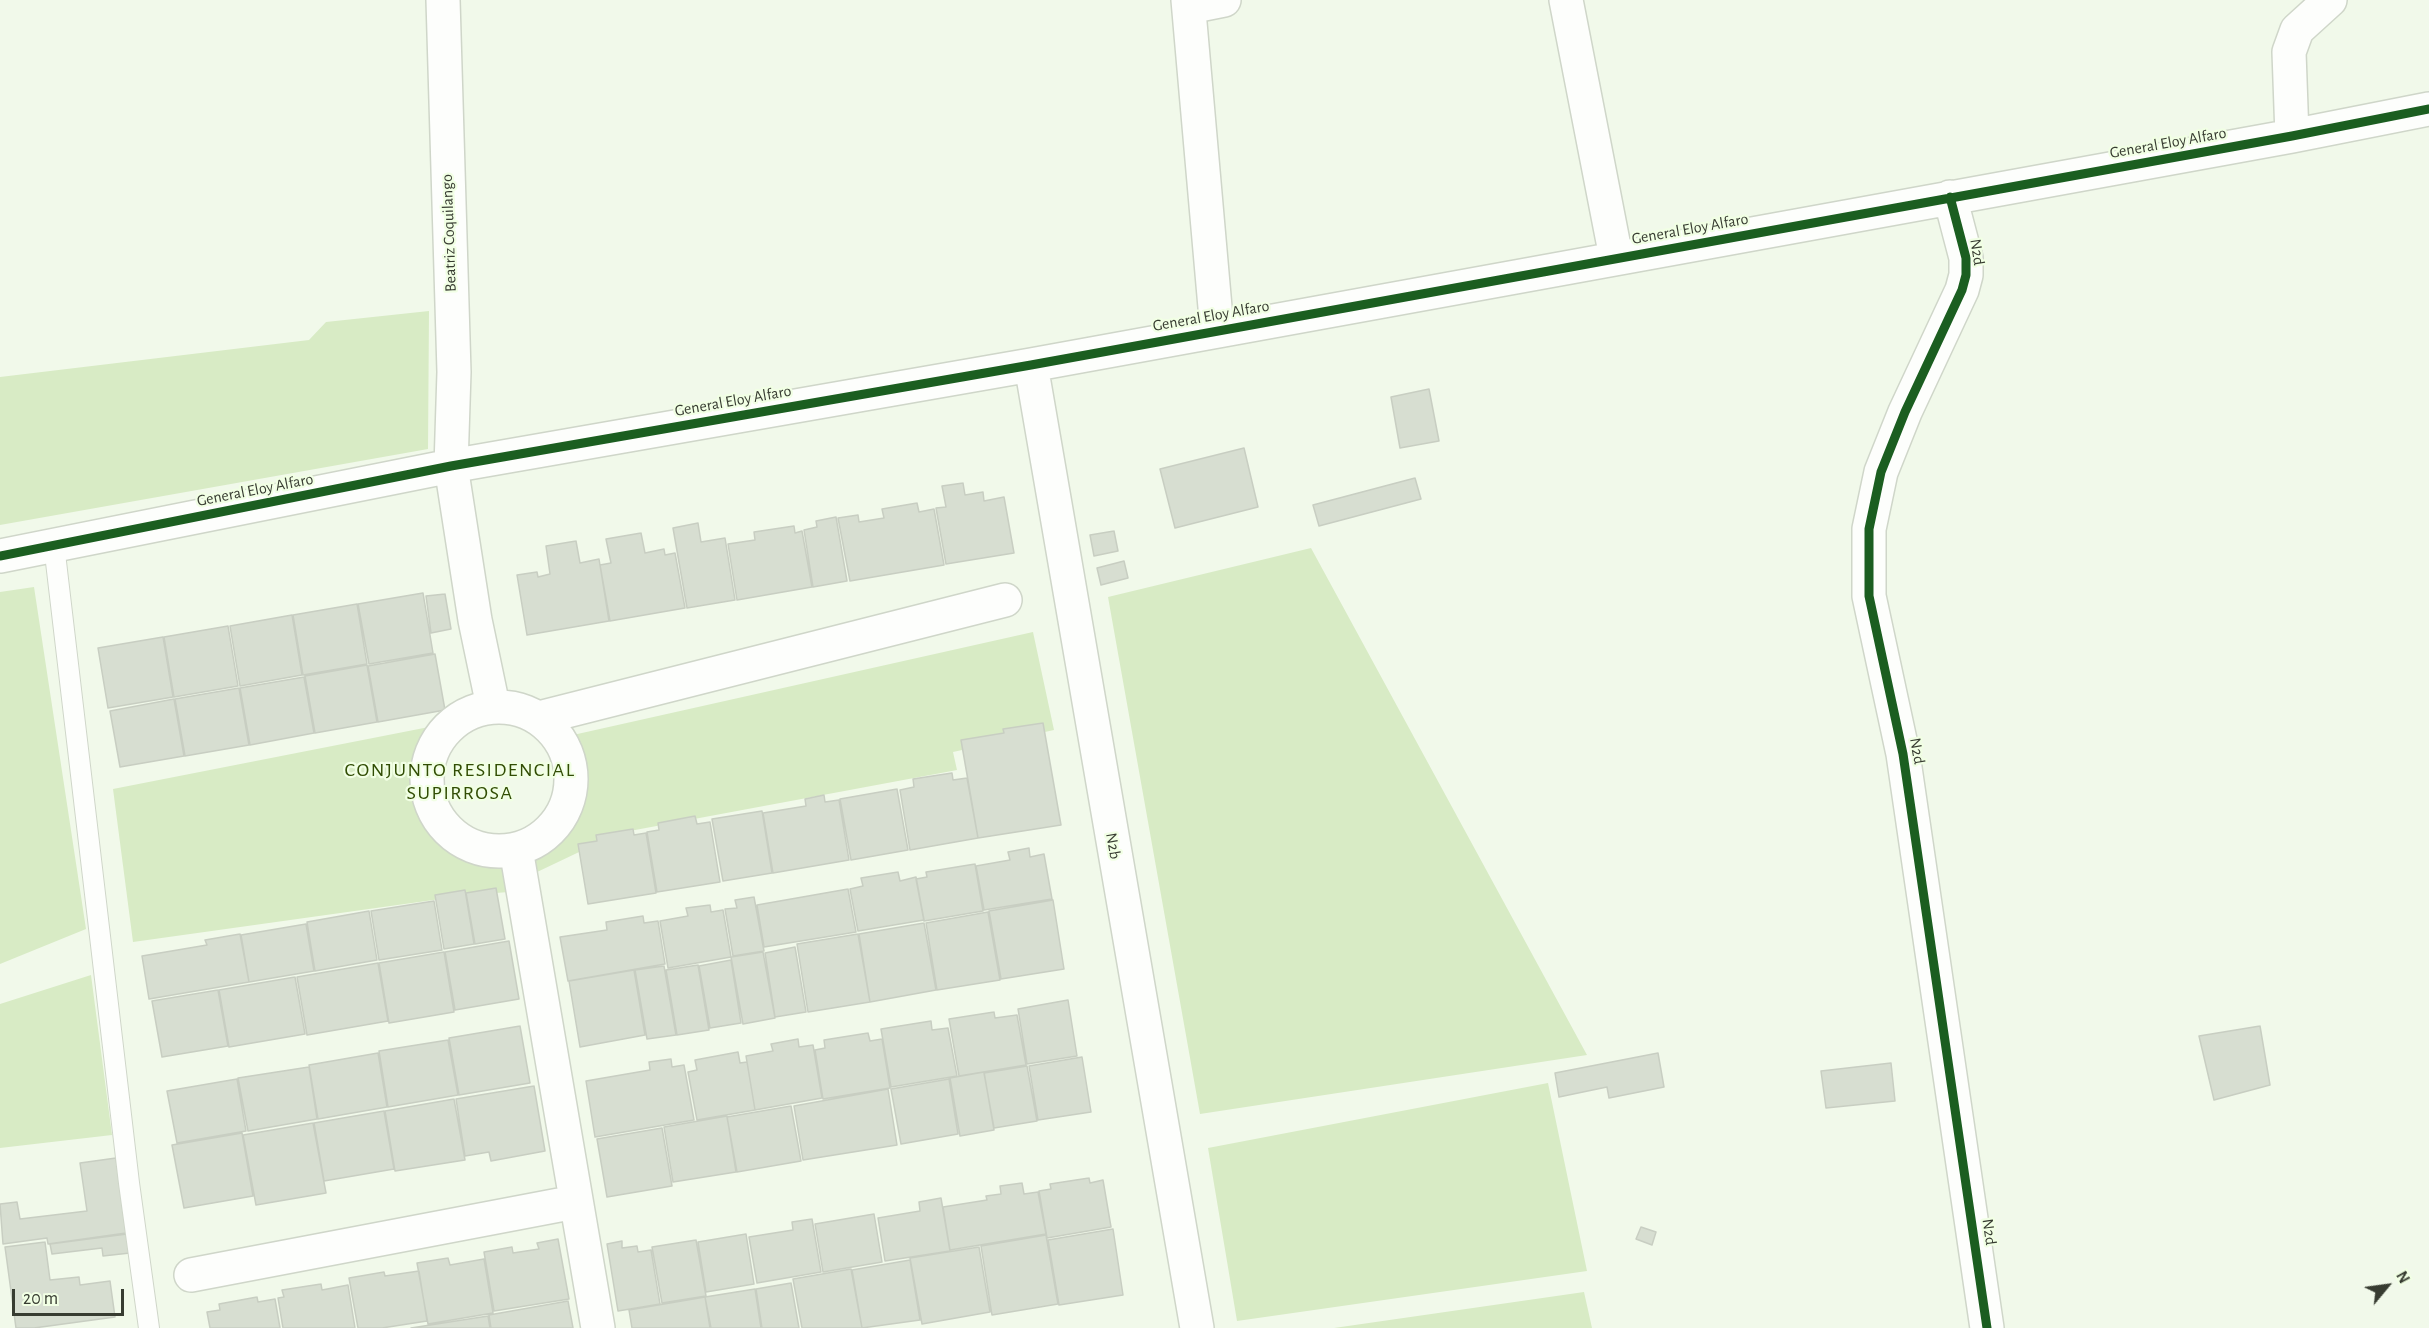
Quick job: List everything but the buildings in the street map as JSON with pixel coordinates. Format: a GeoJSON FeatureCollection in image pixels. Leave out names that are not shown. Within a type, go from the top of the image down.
{"type":"FeatureCollection","features":[{"type":"Feature","properties":{"kind":"street","name":"Beatriz Coquilango"},"geometry":{"type":"LineString","coordinates":[[443,0],[454,372],[451,466],[475,620],[493,706]]}},
{"type":"Feature","properties":{"kind":"street"},"geometry":{"type":"LineString","coordinates":[[1217,330],[1188,3],[1224,0]]}},
{"type":"Feature","properties":{"kind":"street"},"geometry":{"type":"LineString","coordinates":[[1566,0],[1616,257]]}},
{"type":"Feature","properties":{"kind":"street"},"geometry":{"type":"LineString","coordinates":[[2292,136],[2289,52],[2297,30],[2330,0]]}},
{"type":"Feature","properties":{"kind":"street","name":"General Eloy Alfaro"},"geometry":{"type":"LineString","coordinates":[[0,556],[451,466],[1031,365],[2292,136],[2429,109]]}},
{"type":"Feature","properties":{"kind":"street","name":"N2d"},"geometry":{"type":"LineString","coordinates":[[1950,197],[1966,258],[1966,275],[1962,290],[1905,412],[1881,472],[1869,529],[1869,596],[1903,754],[1987,1328]]}},
{"type":"Feature","properties":{"kind":"street","name":"N2b"},"geometry":{"type":"LineString","coordinates":[[1031,365],[1197,1328]]}},
{"type":"Feature","properties":{"kind":"street"},"geometry":{"type":"LineString","coordinates":[[539,718],[1005,600]]}},
{"type":"Feature","properties":{"kind":"street"},"geometry":{"type":"LineString","coordinates":[[493,706],[517,708],[539,718],[556,735],[567,756],[571,780],[567,804],[555,824],[538,840],[516,849],[492,851],[469,844],[449,831],[435,812],[428,789],[427,766],[436,743],[450,725],[470,712],[493,706]]}},
{"type":"Feature","properties":{"kind":"street"},"geometry":{"type":"LineString","coordinates":[[516,849],[597,1328]]}},
{"type":"Feature","properties":{"kind":"street"},"geometry":{"type":"LineString","coordinates":[[190,1275],[575,1202]]}},
{"type":"Feature","properties":{"kind":"lane"},"geometry":{"type":"LineString","coordinates":[[54,545],[129,1183],[149,1328]]}},
{"type":"Feature","properties":{"kind":"green space"},"geometry":{"type":"Polygon","coordinates":[[[429,311],[428,449],[0,525],[0,377],[309,340],[326,322],[429,311]]]}},
{"type":"Feature","properties":{"kind":"green space"},"geometry":{"type":"Polygon","coordinates":[[[1311,548],[1587,1055],[1200,1114],[1108,597],[1311,548]]]}},
{"type":"Feature","properties":{"kind":"green space"},"geometry":{"type":"Polygon","coordinates":[[[34,587],[86,929],[0,964],[0,592],[34,587]]]}},
{"type":"Feature","properties":{"kind":"green space"},"geometry":{"type":"Polygon","coordinates":[[[1033,632],[1054,730],[953,752],[957,770],[619,833],[535,873],[532,856],[543,853],[557,843],[584,806],[584,766],[573,735],[1033,632]]]}},
{"type":"Feature","properties":{"kind":"green space"},"geometry":{"type":"Polygon","coordinates":[[[429,727],[412,760],[413,792],[422,818],[437,839],[454,852],[482,863],[504,863],[509,892],[469,895],[133,942],[113,789],[429,727]]]}},
{"type":"Feature","properties":{"kind":"green space"},"geometry":{"type":"Polygon","coordinates":[[[91,975],[112,1135],[0,1148],[0,1004],[91,975]]]}},
{"type":"Feature","properties":{"kind":"green space"},"geometry":{"type":"Polygon","coordinates":[[[1548,1083],[1587,1271],[1237,1321],[1208,1148],[1548,1083]]]}},
{"type":"Feature","properties":{"kind":"green space"},"geometry":{"type":"Polygon","coordinates":[[[1584,1292],[1592,1328],[1334,1328],[1584,1292]]]}},
{"type":"Feature","properties":{"kind":"cycle path"},"geometry":{"type":"LineString","coordinates":[[0,556],[451,466],[1031,365],[2292,136],[2429,109]]}},
{"type":"Feature","properties":{"kind":"cycle path"},"geometry":{"type":"LineString","coordinates":[[1950,197],[1966,258],[1966,275],[1962,290],[1905,412],[1881,472],[1869,529],[1869,596],[1903,754],[1987,1328]]}},
{"type":"Feature","properties":{"kind":"district","name":"CONJUNTO RESIDENCIAL SUPIRROSA"},"geometry":{"type":"Point","coordinates":[460,782]}}]}
